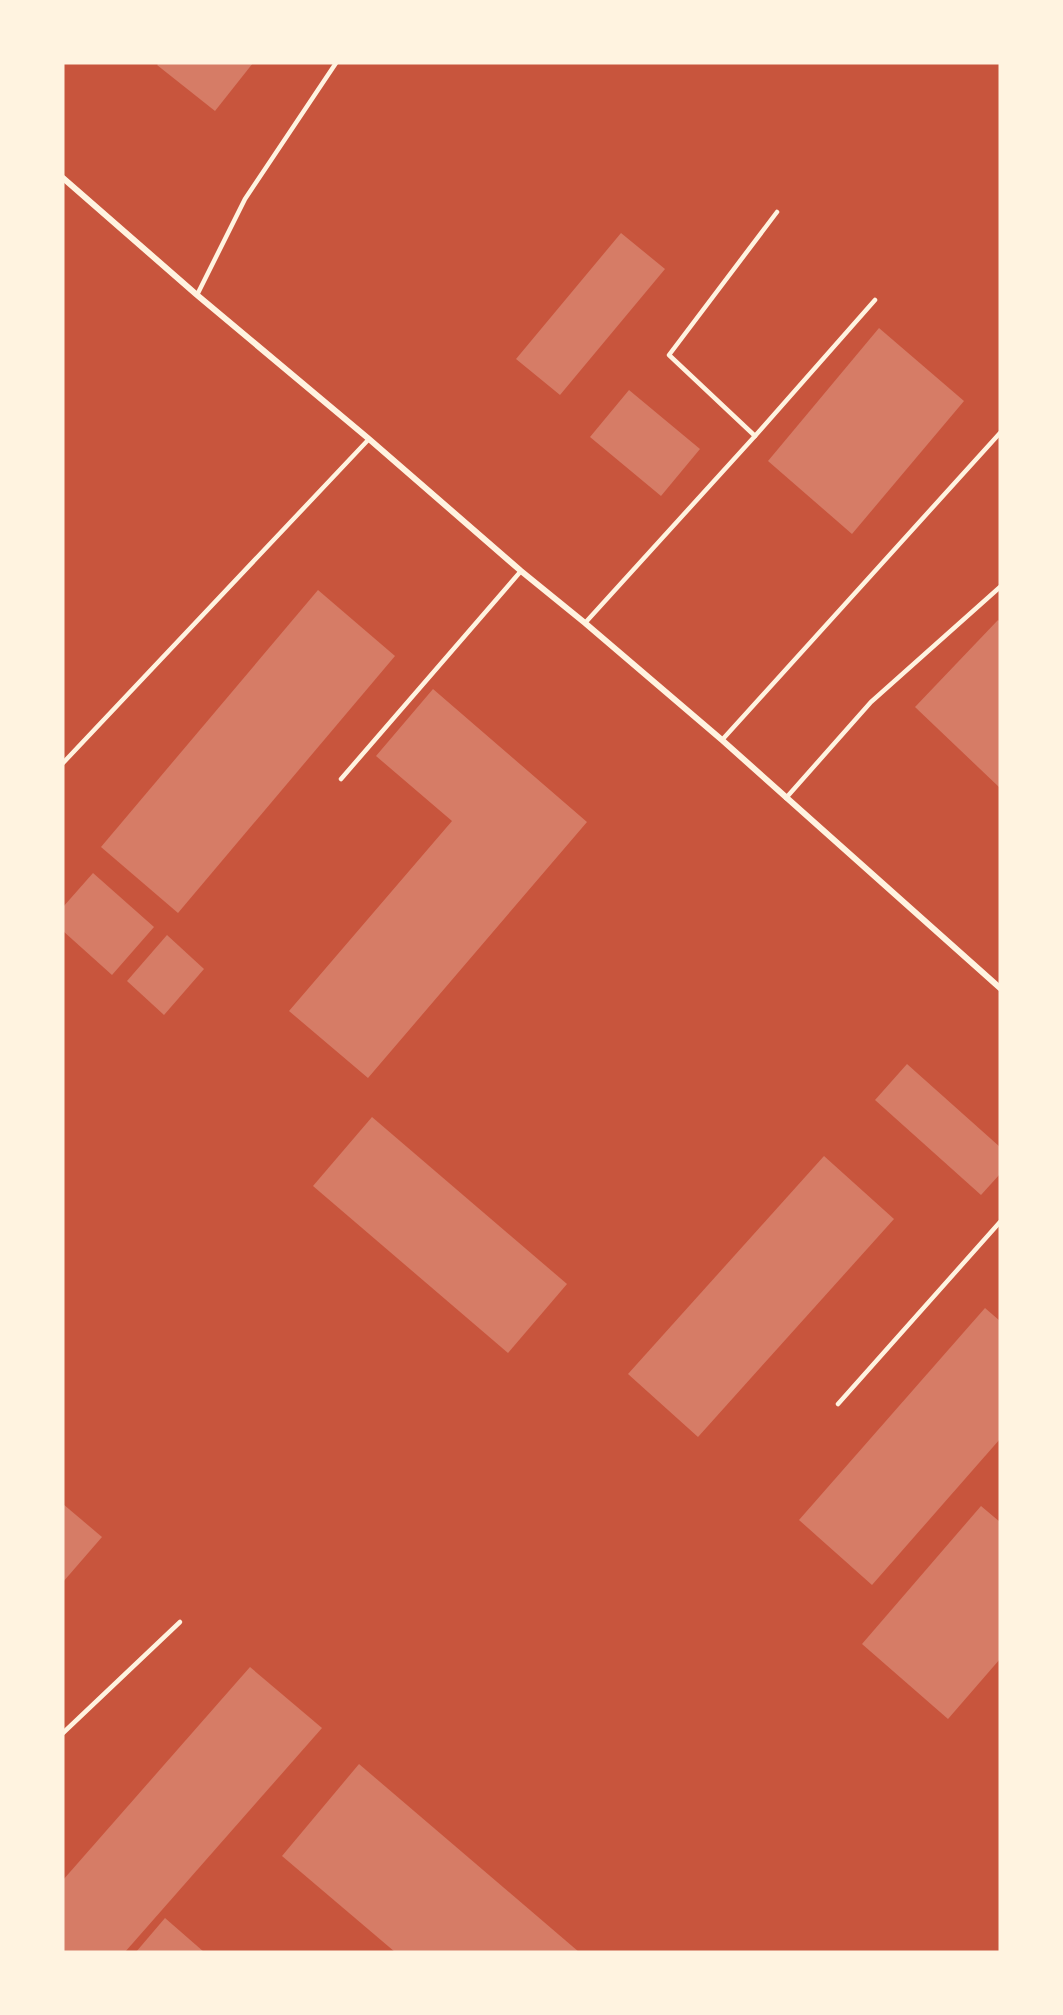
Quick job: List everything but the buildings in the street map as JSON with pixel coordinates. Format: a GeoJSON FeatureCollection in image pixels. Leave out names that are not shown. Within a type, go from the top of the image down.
{"type":"FeatureCollection","features":[{"type":"Feature","properties":{"kind":"street"},"geometry":{"type":"LineString","coordinates":[[63,178],[197,295],[722,740],[1000,988]]}},
{"type":"Feature","properties":{"kind":"lane"},"geometry":{"type":"LineString","coordinates":[[197,295],[245,199],[336,63]]}},
{"type":"Feature","properties":{"kind":"lane"},"geometry":{"type":"LineString","coordinates":[[755,436],[669,355],[777,212]]}},
{"type":"Feature","properties":{"kind":"lane"},"geometry":{"type":"LineString","coordinates":[[585,623],[875,300]]}},
{"type":"Feature","properties":{"kind":"lane"},"geometry":{"type":"LineString","coordinates":[[722,740],[1000,433]]}},
{"type":"Feature","properties":{"kind":"lane"},"geometry":{"type":"LineString","coordinates":[[63,763],[369,439]]}},
{"type":"Feature","properties":{"kind":"lane"},"geometry":{"type":"LineString","coordinates":[[341,779],[522,571]]}},
{"type":"Feature","properties":{"kind":"lane"},"geometry":{"type":"LineString","coordinates":[[786,798],[871,702],[1000,587]]}},
{"type":"Feature","properties":{"kind":"lane"},"geometry":{"type":"LineString","coordinates":[[838,1404],[1000,1221]]}},
{"type":"Feature","properties":{"kind":"lane"},"geometry":{"type":"LineString","coordinates":[[63,1733],[180,1622]]}}]}
